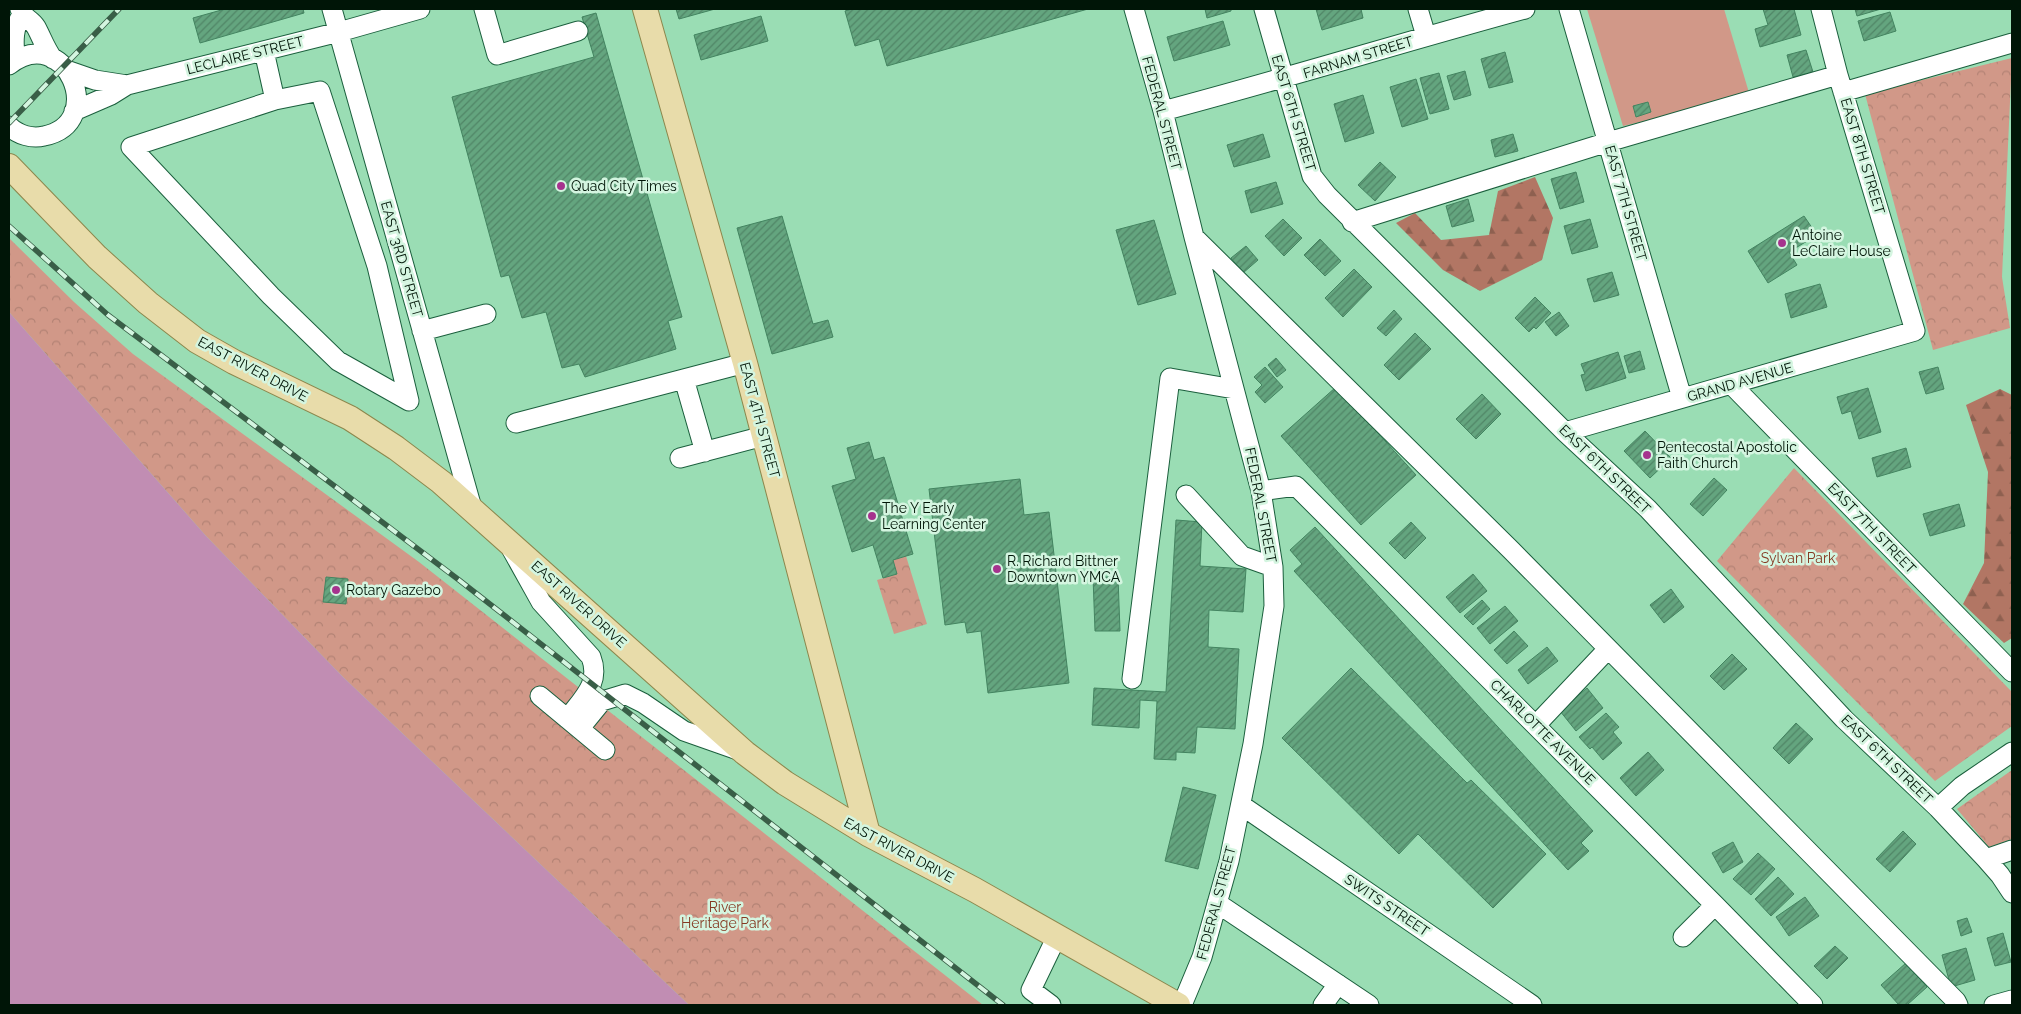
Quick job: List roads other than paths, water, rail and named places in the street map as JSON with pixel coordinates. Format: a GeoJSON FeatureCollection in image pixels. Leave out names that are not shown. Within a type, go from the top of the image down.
{"type":"FeatureCollection","features":[{"type":"Feature","properties":{"kind":"main road","name":"EAST 4TH STREET"},"geometry":{"type":"LineString","coordinates":[[645,9],[745,363],[868,834]]}},
{"type":"Feature","properties":{"kind":"main road","name":"EAST RIVER DRIVE"},"geometry":{"type":"LineString","coordinates":[[9,166],[97,257],[148,303],[197,341],[234,362],[350,418],[396,448],[472,508],[745,753],[786,783],[868,834],[975,890],[1178,1005]]}},
{"type":"Feature","properties":{"kind":"street","name":"EAST 3RD STREET"},"geometry":{"type":"LineString","coordinates":[[332,9],[472,508]]}},
{"type":"Feature","properties":{"kind":"street","name":"LECLAIRE STREET"},"geometry":{"type":"LineString","coordinates":[[74,111],[111,95],[127,84],[339,32],[420,9]]}},
{"type":"Feature","properties":{"kind":"street"},"geometry":{"type":"LineString","coordinates":[[484,9],[497,55],[578,31]]}},
{"type":"Feature","properties":{"kind":"street","name":"FEDERAL STREET"},"geometry":{"type":"LineString","coordinates":[[1134,9],[1163,111],[1261,491],[1273,566],[1274,606],[1253,744],[1229,861],[1202,957],[1182,1005]]}},
{"type":"Feature","properties":{"kind":"street","name":"EAST 6TH STREET"},"geometry":{"type":"LineString","coordinates":[[1264,9],[1312,176],[1326,195],[1566,432],[1648,509],[1844,719],[1938,808],[2000,875],[2012,893]]}},
{"type":"Feature","properties":{"kind":"street"},"geometry":{"type":"LineString","coordinates":[[1418,9],[1426,36]]}},
{"type":"Feature","properties":{"kind":"street","name":"FARNAM STREET"},"geometry":{"type":"LineString","coordinates":[[1163,111],[1284,79],[1426,36],[1525,9]]}},
{"type":"Feature","properties":{"kind":"street","name":"EAST 7TH STREET"},"geometry":{"type":"LineString","coordinates":[[1569,9],[1682,398]]}},
{"type":"Feature","properties":{"kind":"street","name":"EAST 8TH STREET"},"geometry":{"type":"LineString","coordinates":[[1820,9],[1915,331]]}},
{"type":"Feature","properties":{"kind":"street"},"geometry":{"type":"LineString","coordinates":[[54,59],[34,55],[12,63],[14,34],[21,12],[36,27],[46,49],[54,59],[69,71],[95,80],[127,84]]}},
{"type":"Feature","properties":{"kind":"street"},"geometry":{"type":"LineString","coordinates":[[1352,222],[1608,142],[1841,83],[2012,43]]}},
{"type":"Feature","properties":{"kind":"street"},"geometry":{"type":"LineString","coordinates":[[264,51],[275,100]]}},
{"type":"Feature","properties":{"kind":"street"},"geometry":{"type":"LineString","coordinates":[[9,126],[22,135],[43,137],[60,130],[74,111],[77,90],[69,71]]}},
{"type":"Feature","properties":{"kind":"street"},"geometry":{"type":"LineString","coordinates":[[320,91],[377,266],[409,402],[338,361],[271,296],[131,147],[275,100],[320,91]]}},
{"type":"Feature","properties":{"kind":"street"},"geometry":{"type":"LineString","coordinates":[[1194,237],[1511,550],[1958,1005]]}},
{"type":"Feature","properties":{"kind":"street"},"geometry":{"type":"LineString","coordinates":[[377,266],[402,260]]}},
{"type":"Feature","properties":{"kind":"street"},"geometry":{"type":"LineString","coordinates":[[422,331],[486,314]]}},
{"type":"Feature","properties":{"kind":"street","name":"GRAND AVENUE"},"geometry":{"type":"LineString","coordinates":[[1566,432],[1915,331]]}},
{"type":"Feature","properties":{"kind":"street"},"geometry":{"type":"LineString","coordinates":[[516,423],[745,363]]}},
{"type":"Feature","properties":{"kind":"street"},"geometry":{"type":"LineString","coordinates":[[1132,679],[1170,378],[1234,389]]}},
{"type":"Feature","properties":{"kind":"street"},"geometry":{"type":"LineString","coordinates":[[684,379],[705,452]]}},
{"type":"Feature","properties":{"kind":"street","name":"EAST 7TH STREET"},"geometry":{"type":"LineString","coordinates":[[1731,384],[2012,672]]}},
{"type":"Feature","properties":{"kind":"street"},"geometry":{"type":"LineString","coordinates":[[680,458],[764,436]]}},
{"type":"Feature","properties":{"kind":"street","name":"CHARLOTTE AVENUE"},"geometry":{"type":"LineString","coordinates":[[1261,491],[1296,486],[1715,905],[1812,1005]]}},
{"type":"Feature","properties":{"kind":"street"},"geometry":{"type":"LineString","coordinates":[[1186,495],[1242,556],[1273,566]]}},
{"type":"Feature","properties":{"kind":"street"},"geometry":{"type":"LineString","coordinates":[[503,536],[541,602],[591,657],[595,668],[590,690],[574,723]]}},
{"type":"Feature","properties":{"kind":"street"},"geometry":{"type":"LineString","coordinates":[[1536,725],[1608,649]]}},
{"type":"Feature","properties":{"kind":"street"},"geometry":{"type":"LineString","coordinates":[[574,723],[602,701],[625,694],[643,703],[684,731],[745,753]]}},
{"type":"Feature","properties":{"kind":"street"},"geometry":{"type":"LineString","coordinates":[[540,696],[605,750]]}},
{"type":"Feature","properties":{"kind":"street"},"geometry":{"type":"LineString","coordinates":[[1938,808],[1962,786],[2012,752]]}},
{"type":"Feature","properties":{"kind":"street","name":"SWITS STREET"},"geometry":{"type":"LineString","coordinates":[[1240,805],[1532,1005]]}},
{"type":"Feature","properties":{"kind":"street"},"geometry":{"type":"LineString","coordinates":[[1986,859],[2012,850]]}},
{"type":"Feature","properties":{"kind":"street"},"geometry":{"type":"LineString","coordinates":[[1217,903],[1369,1005]]}},
{"type":"Feature","properties":{"kind":"street"},"geometry":{"type":"LineString","coordinates":[[1683,937],[1715,905]]}},
{"type":"Feature","properties":{"kind":"street"},"geometry":{"type":"LineString","coordinates":[[1051,1005],[1031,990],[1057,936]]}},
{"type":"Feature","properties":{"kind":"street"},"geometry":{"type":"LineString","coordinates":[[1323,1005],[1338,984]]}},
{"type":"Feature","properties":{"kind":"street"},"geometry":{"type":"LineString","coordinates":[[1994,1005],[2012,1000]]}},
{"type":"Feature","properties":{"kind":"railway"},"geometry":{"type":"LineString","coordinates":[[9,123],[119,9]]}},
{"type":"Feature","properties":{"kind":"railway"},"geometry":{"type":"LineString","coordinates":[[9,226],[108,315],[459,580],[1003,1005]]}},
{"type":"Feature","properties":{"kind":"place","name":"Quad City Times"},"geometry":{"type":"Point","coordinates":[561,186]}},
{"type":"Feature","properties":{"kind":"place","name":"Antoine LeClaire House"},"geometry":{"type":"Point","coordinates":[1782,243]}},
{"type":"Feature","properties":{"kind":"place","name":"Pentecostal Apostolic Faith Church"},"geometry":{"type":"Point","coordinates":[1647,455]}},
{"type":"Feature","properties":{"kind":"place","name":"The Y Early Learning Center"},"geometry":{"type":"Point","coordinates":[872,516]}},
{"type":"Feature","properties":{"kind":"place","name":"R. Richard Bittner Downtown YMCA"},"geometry":{"type":"Point","coordinates":[997,569]}},
{"type":"Feature","properties":{"kind":"place","name":"Rotary Gazebo"},"geometry":{"type":"Point","coordinates":[336,590]}},
{"type":"Feature","properties":{"kind":"park label","name":"Sylvan Park"},"geometry":{"type":"Point","coordinates":[1798,558]}},
{"type":"Feature","properties":{"kind":"park label","name":"River Heritage Park"},"geometry":{"type":"Point","coordinates":[725,916]}}]}
